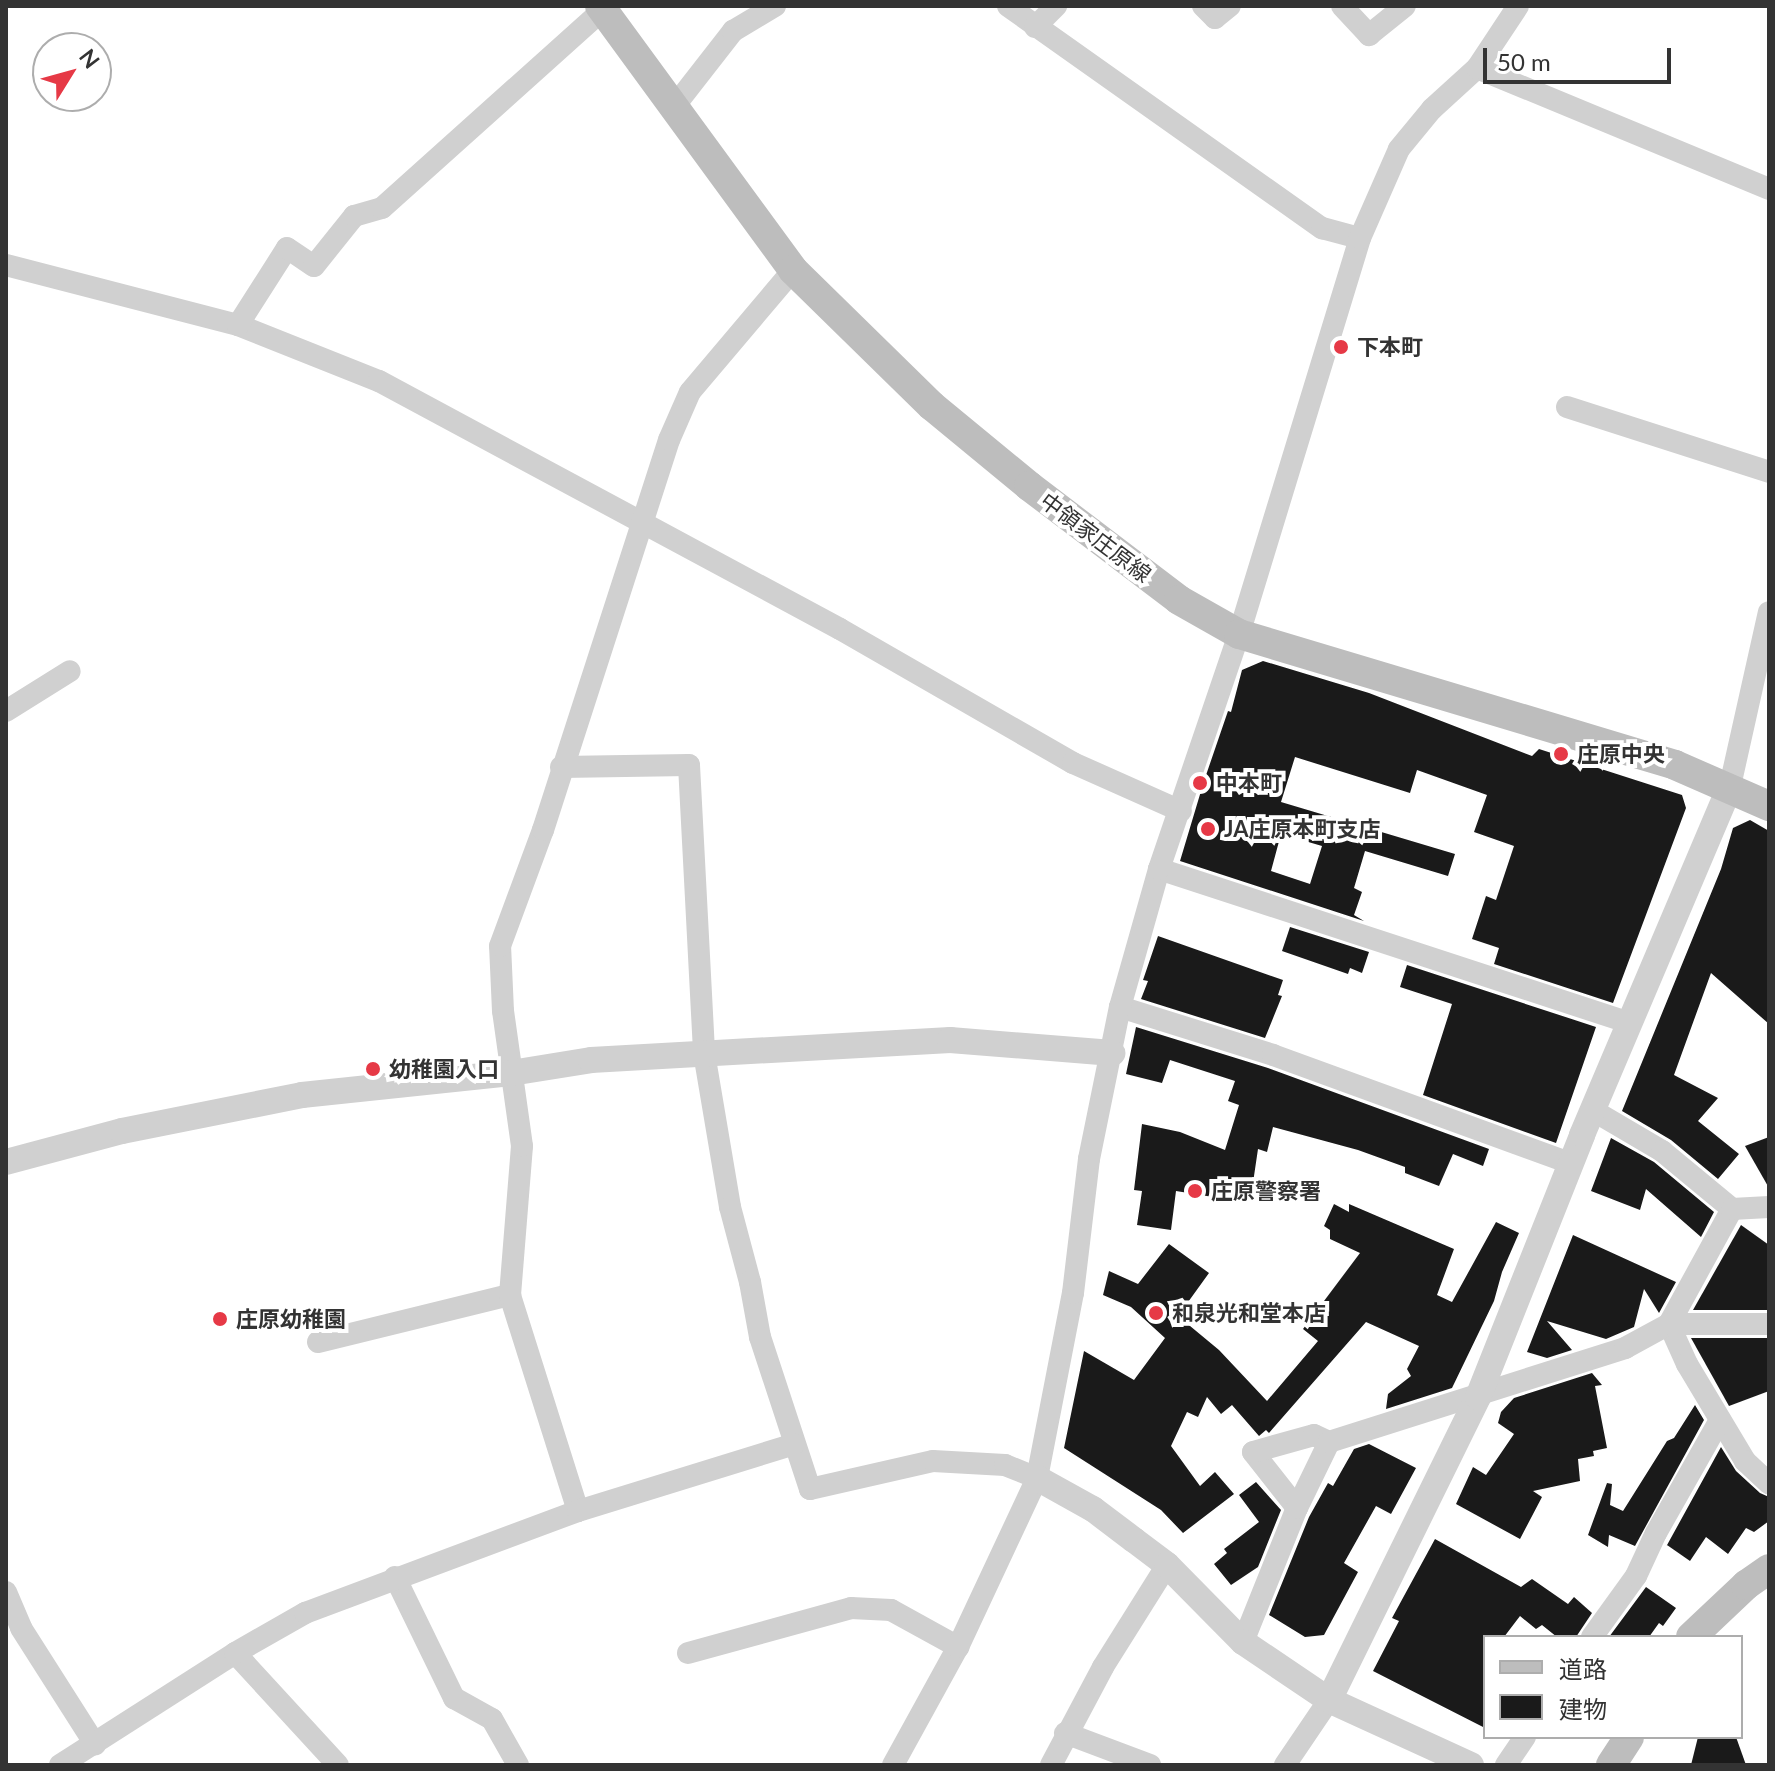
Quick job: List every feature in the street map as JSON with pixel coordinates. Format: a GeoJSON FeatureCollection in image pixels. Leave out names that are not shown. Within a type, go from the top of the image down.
{"type":"FeatureCollection","features":[{"type":"Feature","properties":{"kind":"main road","name":"中領家庄原線"},"geometry":{"type":"LineString","coordinates":[[601,8],[793,270],[932,406],[1029,486],[1179,600],[1239,634],[1560,729],[1730,786],[1769,806]]}},
{"type":"Feature","properties":{"kind":"main road"},"geometry":{"type":"LineString","coordinates":[[1693,1635],[1746,1585],[1769,1569]]}},
{"type":"Feature","properties":{"kind":"main road"},"geometry":{"type":"LineString","coordinates":[[1611,1765],[1628,1739]]}},
{"type":"Feature","properties":{"kind":"street"},"geometry":{"type":"LineString","coordinates":[[673,108],[733,31],[775,6]]}},
{"type":"Feature","properties":{"kind":"street"},"geometry":{"type":"LineString","coordinates":[[1008,6],[1322,228],[1360,238]]}},
{"type":"Feature","properties":{"kind":"street"},"geometry":{"type":"LineString","coordinates":[[1035,27],[1056,6]]}},
{"type":"Feature","properties":{"kind":"street"},"geometry":{"type":"LineString","coordinates":[[1203,6],[1215,18],[1230,6]]}},
{"type":"Feature","properties":{"kind":"street"},"geometry":{"type":"LineString","coordinates":[[1342,6],[1369,35],[1405,6]]}},
{"type":"Feature","properties":{"kind":"street"},"geometry":{"type":"LineString","coordinates":[[893,1765],[958,1647],[1037,1478],[1073,1293],[1089,1159],[1120,1007],[1159,869],[1239,634],[1360,238],[1399,149],[1432,109],[1477,68],[1518,6]]}},
{"type":"Feature","properties":{"kind":"street"},"geometry":{"type":"LineString","coordinates":[[238,325],[287,248],[314,266],[354,216],[382,208],[601,8]]}},
{"type":"Feature","properties":{"kind":"street"},"geometry":{"type":"LineString","coordinates":[[1477,68],[1769,189]]}},
{"type":"Feature","properties":{"kind":"street"},"geometry":{"type":"LineString","coordinates":[[6,265],[238,325],[379,381],[840,629],[1073,763],[1181,811]]}},
{"type":"Feature","properties":{"kind":"street"},"geometry":{"type":"LineString","coordinates":[[578,1511],[510,1295],[522,1146],[511,1073],[500,946],[543,830],[669,440],[690,392],[793,270]]}},
{"type":"Feature","properties":{"kind":"street"},"geometry":{"type":"LineString","coordinates":[[1567,407],[1769,472]]}},
{"type":"Feature","properties":{"kind":"street"},"geometry":{"type":"LineString","coordinates":[[1285,1765],[1329,1700],[1478,1397],[1730,786],[1763,668],[1769,612]]}},
{"type":"Feature","properties":{"kind":"street"},"geometry":{"type":"LineString","coordinates":[[6,711],[70,671]]}},
{"type":"Feature","properties":{"kind":"street"},"geometry":{"type":"LineString","coordinates":[[561,767],[689,765],[704,1053],[730,1207],[760,1337],[810,1489],[933,1461],[1005,1465],[1037,1478],[1093,1509],[1167,1565],[1243,1642],[1329,1700],[1471,1765]]}},
{"type":"Feature","properties":{"kind":"street"},"geometry":{"type":"LineString","coordinates":[[1159,869],[1630,1023]]}},
{"type":"Feature","properties":{"kind":"street"},"geometry":{"type":"LineString","coordinates":[[1120,1007],[1273,1055],[1572,1164]]}},
{"type":"Feature","properties":{"kind":"street"},"geometry":{"type":"LineString","coordinates":[[6,1162],[122,1131],[302,1095],[511,1073],[591,1060],[950,1040],[1112,1053]]}},
{"type":"Feature","properties":{"kind":"street"},"geometry":{"type":"LineString","coordinates":[[1594,1111],[1662,1151],[1732,1209],[1769,1207]]}},
{"type":"Feature","properties":{"kind":"street"},"geometry":{"type":"LineString","coordinates":[[1669,1324],[1732,1209]]}},
{"type":"Feature","properties":{"kind":"street"},"geometry":{"type":"LineString","coordinates":[[318,1342],[510,1295]]}},
{"type":"Feature","properties":{"kind":"street"},"geometry":{"type":"LineString","coordinates":[[1669,1324],[1745,1461],[1769,1483]]}},
{"type":"Feature","properties":{"kind":"street"},"geometry":{"type":"LineString","coordinates":[[1297,1508],[1253,1452],[1314,1435],[1329,1442],[1478,1397],[1625,1348],[1669,1324],[1769,1324]]}},
{"type":"Feature","properties":{"kind":"street"},"geometry":{"type":"LineString","coordinates":[[1593,1635],[1636,1576],[1656,1533],[1720,1420]]}},
{"type":"Feature","properties":{"kind":"street"},"geometry":{"type":"LineString","coordinates":[[1243,1642],[1297,1508],[1329,1442]]}},
{"type":"Feature","properties":{"kind":"street"},"geometry":{"type":"LineString","coordinates":[[60,1765],[235,1653],[305,1613],[578,1511],[794,1444]]}},
{"type":"Feature","properties":{"kind":"street"},"geometry":{"type":"LineString","coordinates":[[1051,1765],[1065,1733],[1167,1565]]}},
{"type":"Feature","properties":{"kind":"street"},"geometry":{"type":"LineString","coordinates":[[395,1577],[454,1698],[492,1719],[518,1765]]}},
{"type":"Feature","properties":{"kind":"street"},"geometry":{"type":"LineString","coordinates":[[6,1592],[21,1628],[95,1744]]}},
{"type":"Feature","properties":{"kind":"street"},"geometry":{"type":"LineString","coordinates":[[688,1653],[851,1608],[891,1610],[958,1647]]}},
{"type":"Feature","properties":{"kind":"street"},"geometry":{"type":"LineString","coordinates":[[235,1653],[338,1765]]}},
{"type":"Feature","properties":{"kind":"street"},"geometry":{"type":"LineString","coordinates":[[1065,1733],[1150,1765]]}},
{"type":"Feature","properties":{"kind":"street"},"geometry":{"type":"LineString","coordinates":[[1506,1765],[1524,1739]]}},
{"type":"Feature","properties":{"kind":"building"},"geometry":{"type":"Polygon","coordinates":[[[1263,661],[1369,693],[1532,756],[1539,749],[1682,795],[1686,808],[1613,1003],[1494,964],[1499,948],[1472,939],[1486,896],[1496,900],[1514,846],[1474,832],[1487,795],[1417,770],[1410,793],[1295,757],[1281,802],[1455,854],[1448,876],[1365,851],[1354,888],[1362,892],[1354,915],[1364,921],[1180,861],[1204,781],[1228,711],[1231,712],[1242,670],[1263,661]],[[1281,834],[1271,871],[1310,884],[1322,846],[1281,834]]]}},
{"type":"Feature","properties":{"kind":"building"},"geometry":{"type":"Polygon","coordinates":[[[1750,820],[1769,831],[1769,1024],[1711,973],[1674,1075],[1718,1098],[1698,1121],[1739,1154],[1718,1179],[1671,1140],[1622,1111],[1721,869],[1733,828],[1750,820]]]}},
{"type":"Feature","properties":{"kind":"building"},"geometry":{"type":"Polygon","coordinates":[[[1290,927],[1369,952],[1362,973],[1350,968],[1348,974],[1282,951],[1290,927]]]}},
{"type":"Feature","properties":{"kind":"building"},"geometry":{"type":"Polygon","coordinates":[[[1158,936],[1283,980],[1278,995],[1282,996],[1265,1038],[1141,999],[1148,981],[1143,980],[1158,936]]]}},
{"type":"Feature","properties":{"kind":"building"},"geometry":{"type":"Polygon","coordinates":[[[1407,965],[1596,1027],[1556,1143],[1423,1095],[1452,1004],[1400,987],[1407,965]]]}},
{"type":"Feature","properties":{"kind":"building"},"geometry":{"type":"Polygon","coordinates":[[[1136,1027],[1268,1068],[1489,1149],[1483,1166],[1453,1154],[1439,1186],[1405,1173],[1405,1167],[1358,1150],[1273,1127],[1267,1152],[1258,1149],[1250,1203],[1176,1191],[1171,1230],[1137,1225],[1142,1191],[1134,1190],[1142,1124],[1180,1132],[1225,1150],[1239,1105],[1228,1101],[1235,1081],[1170,1060],[1162,1083],[1126,1074],[1136,1027]]]}},
{"type":"Feature","properties":{"kind":"building"},"geometry":{"type":"Polygon","coordinates":[[[1769,1137],[1769,1188],[1745,1146],[1769,1137]]]}},
{"type":"Feature","properties":{"kind":"building"},"geometry":{"type":"Polygon","coordinates":[[[1611,1138],[1654,1162],[1714,1212],[1701,1237],[1646,1189],[1640,1210],[1591,1191],[1611,1138]]]}},
{"type":"Feature","properties":{"kind":"building"},"geometry":{"type":"Polygon","coordinates":[[[1334,1204],[1349,1212],[1349,1204],[1454,1249],[1437,1295],[1452,1302],[1496,1222],[1519,1233],[1502,1272],[1494,1301],[1452,1388],[1386,1409],[1388,1394],[1411,1376],[1407,1369],[1419,1346],[1366,1322],[1269,1433],[1266,1430],[1259,1436],[1232,1405],[1221,1414],[1207,1397],[1198,1417],[1187,1412],[1171,1446],[1200,1486],[1215,1472],[1234,1494],[1183,1533],[1161,1510],[1064,1448],[1084,1351],[1134,1380],[1165,1338],[1131,1307],[1103,1295],[1109,1271],[1138,1284],[1169,1244],[1209,1273],[1178,1316],[1219,1350],[1267,1401],[1318,1341],[1303,1329],[1360,1253],[1330,1239],[1330,1230],[1324,1226],[1334,1204]]]}},
{"type":"Feature","properties":{"kind":"building"},"geometry":{"type":"Polygon","coordinates":[[[1741,1225],[1769,1245],[1769,1310],[1693,1310],[1741,1225]]]}},
{"type":"Feature","properties":{"kind":"building"},"geometry":{"type":"Polygon","coordinates":[[[1573,1235],[1676,1282],[1659,1313],[1644,1289],[1634,1327],[1606,1339],[1547,1321],[1572,1350],[1547,1358],[1527,1352],[1573,1235]]]}},
{"type":"Feature","properties":{"kind":"building"},"geometry":{"type":"Polygon","coordinates":[[[1691,1338],[1769,1338],[1769,1391],[1729,1406],[1691,1338]]]}},
{"type":"Feature","properties":{"kind":"building"},"geometry":{"type":"Polygon","coordinates":[[[1592,1373],[1602,1385],[1595,1386],[1607,1448],[1593,1451],[1594,1456],[1578,1459],[1580,1481],[1533,1491],[1542,1497],[1520,1539],[1456,1504],[1473,1467],[1486,1475],[1514,1434],[1498,1423],[1501,1412],[1514,1398],[1592,1373]]]}},
{"type":"Feature","properties":{"kind":"building"},"geometry":{"type":"Polygon","coordinates":[[[1695,1405],[1704,1420],[1635,1546],[1609,1535],[1608,1547],[1588,1535],[1607,1483],[1612,1484],[1610,1505],[1623,1511],[1667,1441],[1674,1438],[1695,1405]]]}},
{"type":"Feature","properties":{"kind":"building"},"geometry":{"type":"Polygon","coordinates":[[[1369,1444],[1416,1468],[1391,1514],[1376,1506],[1344,1563],[1358,1572],[1324,1635],[1305,1637],[1269,1615],[1309,1517],[1328,1483],[1333,1486],[1354,1449],[1369,1444]]]}},
{"type":"Feature","properties":{"kind":"building"},"geometry":{"type":"Polygon","coordinates":[[[1721,1447],[1736,1471],[1760,1493],[1769,1497],[1769,1521],[1754,1532],[1746,1528],[1728,1554],[1706,1537],[1690,1561],[1667,1545],[1721,1447]]]}},
{"type":"Feature","properties":{"kind":"building"},"geometry":{"type":"Polygon","coordinates":[[[1256,1482],[1281,1510],[1258,1567],[1231,1585],[1214,1564],[1227,1553],[1224,1549],[1259,1522],[1239,1495],[1256,1482]]]}},
{"type":"Feature","properties":{"kind":"building"},"geometry":{"type":"Polygon","coordinates":[[[1435,1539],[1521,1587],[1532,1579],[1568,1604],[1574,1597],[1592,1613],[1577,1635],[1554,1635],[1542,1625],[1536,1629],[1520,1616],[1506,1635],[1483,1635],[1483,1727],[1373,1671],[1399,1621],[1392,1618],[1435,1539]]]}},
{"type":"Feature","properties":{"kind":"building"},"geometry":{"type":"Polygon","coordinates":[[[1646,1587],[1676,1608],[1663,1626],[1659,1623],[1650,1635],[1610,1635],[1646,1587]]]}},
{"type":"Feature","properties":{"kind":"building"},"geometry":{"type":"Polygon","coordinates":[[[1698,1739],[1737,1739],[1746,1765],[1691,1765],[1698,1739]]]}},
{"type":"Feature","properties":{"kind":"place","name":"下本町"},"geometry":{"type":"Point","coordinates":[1341,347]}},
{"type":"Feature","properties":{"kind":"place","name":"庄原中央"},"geometry":{"type":"Point","coordinates":[1561,754]}},
{"type":"Feature","properties":{"kind":"place","name":"中本町"},"geometry":{"type":"Point","coordinates":[1200,783]}},
{"type":"Feature","properties":{"kind":"place","name":"JA庄原本町支店"},"geometry":{"type":"Point","coordinates":[1208,829]}},
{"type":"Feature","properties":{"kind":"place","name":"幼稚園入口"},"geometry":{"type":"Point","coordinates":[373,1069]}},
{"type":"Feature","properties":{"kind":"place","name":"庄原警察署"},"geometry":{"type":"Point","coordinates":[1195,1191]}},
{"type":"Feature","properties":{"kind":"place","name":"和泉光和堂本店"},"geometry":{"type":"Point","coordinates":[1156,1313]}},
{"type":"Feature","properties":{"kind":"place","name":"庄原幼稚園"},"geometry":{"type":"Point","coordinates":[220,1319]}}]}
